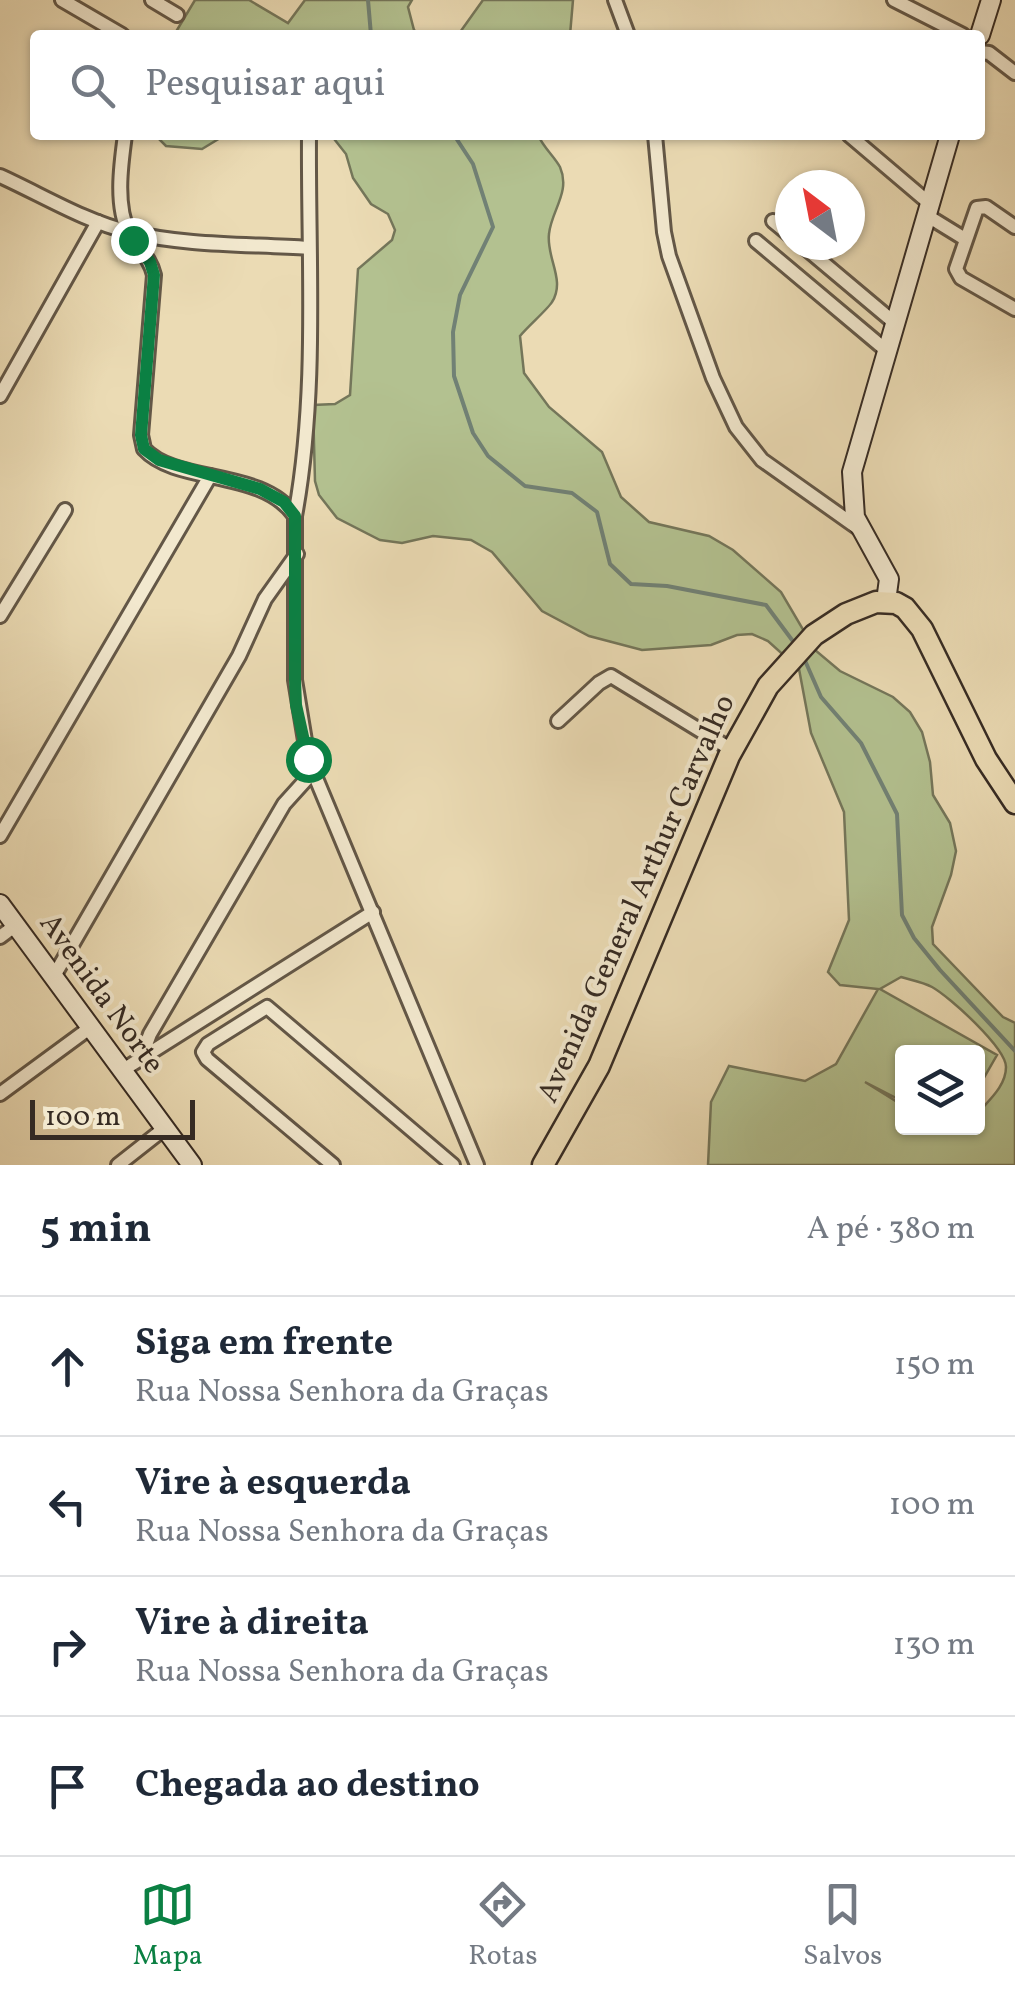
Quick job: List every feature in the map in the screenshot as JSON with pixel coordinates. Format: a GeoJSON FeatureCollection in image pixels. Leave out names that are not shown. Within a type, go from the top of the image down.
{"type":"FeatureCollection","features":[{"type":"Feature","properties":{"kind":"main road","name":"Avenida General Arthur Carvalho"},"geometry":{"type":"LineString","coordinates":[[544,1165],[599,1066],[752,711],[799,648],[846,614],[862,606],[886,602]]}},
{"type":"Feature","properties":{"kind":"main road"},"geometry":{"type":"LineString","coordinates":[[886,602],[905,608],[922,629],[986,759],[1015,802]]}},
{"type":"Feature","properties":{"kind":"street"},"geometry":{"type":"LineString","coordinates":[[62,0],[113,30]]}},
{"type":"Feature","properties":{"kind":"street"},"geometry":{"type":"LineString","coordinates":[[152,0],[178,15]]}},
{"type":"Feature","properties":{"kind":"street"},"geometry":{"type":"LineString","coordinates":[[615,0],[626,30]]}},
{"type":"Feature","properties":{"kind":"street"},"geometry":{"type":"LineString","coordinates":[[894,0],[954,30]]}},
{"type":"Feature","properties":{"kind":"street"},"geometry":{"type":"LineString","coordinates":[[982,30],[991,0]]}},
{"type":"Feature","properties":{"kind":"street"},"geometry":{"type":"LineString","coordinates":[[985,53],[1015,72]]}},
{"type":"Feature","properties":{"kind":"street"},"geometry":{"type":"LineString","coordinates":[[125,140],[121,183],[128,232],[150,262],[154,275],[141,435],[144,449],[159,460],[274,495],[295,516]]}},
{"type":"Feature","properties":{"kind":"street"},"geometry":{"type":"LineString","coordinates":[[309,140],[311,306],[302,482],[295,516],[296,705],[312,773],[477,1165]]}},
{"type":"Feature","properties":{"kind":"street"},"geometry":{"type":"LineString","coordinates":[[655,140],[669,256],[728,411],[762,460],[860,530]]}},
{"type":"Feature","properties":{"kind":"street"},"geometry":{"type":"LineString","coordinates":[[854,140],[927,209],[966,239]]}},
{"type":"Feature","properties":{"kind":"street"},"geometry":{"type":"LineString","coordinates":[[886,602],[890,579],[860,530],[852,504],[852,472],[948,140]]}},
{"type":"Feature","properties":{"kind":"street"},"geometry":{"type":"LineString","coordinates":[[0,176],[128,232],[308,248]]}},
{"type":"Feature","properties":{"kind":"street"},"geometry":{"type":"LineString","coordinates":[[1015,226],[981,206],[974,212],[956,269],[958,274],[1015,308]]}},
{"type":"Feature","properties":{"kind":"street"},"geometry":{"type":"LineString","coordinates":[[0,396],[98,222]]}},
{"type":"Feature","properties":{"kind":"street"},"geometry":{"type":"LineString","coordinates":[[756,241],[887,352]]}},
{"type":"Feature","properties":{"kind":"street"},"geometry":{"type":"LineString","coordinates":[[820,260],[896,324]]}},
{"type":"Feature","properties":{"kind":"street"},"geometry":{"type":"LineString","coordinates":[[0,836],[210,476]]}},
{"type":"Feature","properties":{"kind":"street"},"geometry":{"type":"LineString","coordinates":[[0,616],[64,510]]}},
{"type":"Feature","properties":{"kind":"street"},"geometry":{"type":"LineString","coordinates":[[54,976],[238,656],[266,599],[296,554]]}},
{"type":"Feature","properties":{"kind":"street"},"geometry":{"type":"LineString","coordinates":[[558,722],[599,683],[616,676],[732,750]]}},
{"type":"Feature","properties":{"kind":"street"},"geometry":{"type":"LineString","coordinates":[[141,1058],[150,1034],[284,804],[312,773]]}},
{"type":"Feature","properties":{"kind":"street","name":"Avenida Norte"},"geometry":{"type":"LineString","coordinates":[[0,904],[192,1165]]}},
{"type":"Feature","properties":{"kind":"street"},"geometry":{"type":"LineString","coordinates":[[123,1070],[373,912]]}},
{"type":"Feature","properties":{"kind":"street"},"geometry":{"type":"LineString","coordinates":[[0,937],[16,925]]}},
{"type":"Feature","properties":{"kind":"street"},"geometry":{"type":"LineString","coordinates":[[333,1165],[207,1059],[203,1052],[208,1044],[267,1007],[453,1165]]}},
{"type":"Feature","properties":{"kind":"street"},"geometry":{"type":"LineString","coordinates":[[0,1094],[91,1027]]}},
{"type":"Feature","properties":{"kind":"street"},"geometry":{"type":"LineString","coordinates":[[118,1165],[165,1128]]}},
{"type":"Feature","properties":{"kind":"green space"},"geometry":{"type":"Polygon","coordinates":[[[195,0],[249,0],[288,23],[305,0],[412,0],[408,7],[414,30],[177,30],[195,0]]]}},
{"type":"Feature","properties":{"kind":"green space"},"geometry":{"type":"Polygon","coordinates":[[[483,0],[573,0],[570,30],[462,30],[483,0]]]}},
{"type":"Feature","properties":{"kind":"green space"},"geometry":{"type":"Polygon","coordinates":[[[160,140],[217,140],[202,149],[166,146],[160,140]]]}},
{"type":"Feature","properties":{"kind":"green space"},"geometry":{"type":"Polygon","coordinates":[[[335,140],[541,140],[558,163],[563,185],[550,226],[549,243],[556,294],[520,336],[524,373],[549,407],[602,452],[621,497],[649,522],[709,536],[733,550],[781,592],[815,650],[840,671],[893,697],[910,712],[922,732],[933,795],[950,823],[956,851],[932,927],[933,944],[1003,1017],[1015,1023],[1015,1165],[708,1165],[711,1102],[729,1066],[805,1081],[836,1064],[878,989],[840,985],[828,972],[849,920],[844,812],[811,733],[799,669],[768,641],[752,634],[711,645],[642,650],[589,636],[542,611],[492,552],[471,540],[433,536],[402,543],[380,540],[337,518],[319,495],[315,481],[313,405],[335,404],[350,395],[358,269],[392,240],[395,230],[388,214],[371,204],[335,140]]]}},
{"type":"Feature","properties":{"kind":"green space"},"geometry":{"type":"Polygon","coordinates":[[[985,1048],[997,1055],[985,1076],[985,1048]]]}},
{"type":"Feature","properties":{"kind":"waterway"},"geometry":{"type":"LineString","coordinates":[[368,0],[371,30]]}},
{"type":"Feature","properties":{"kind":"waterway"},"geometry":{"type":"LineString","coordinates":[[457,140],[473,164],[493,227],[460,295],[453,332],[454,376],[473,433],[488,456],[525,486],[572,493],[597,512],[610,564],[631,584],[667,586],[766,605],[795,644]]}},
{"type":"Feature","properties":{"kind":"waterway"},"geometry":{"type":"LineString","coordinates":[[803,656],[821,697],[861,743],[897,814],[902,915],[914,938],[1015,1051]]}},
{"type":"Feature","properties":{"kind":"route"},"geometry":{"type":"LineString","coordinates":[[133,240],[150,262],[154,275],[141,435],[144,449],[159,460],[274,495],[295,516],[296,705],[308,759]]}}]}
